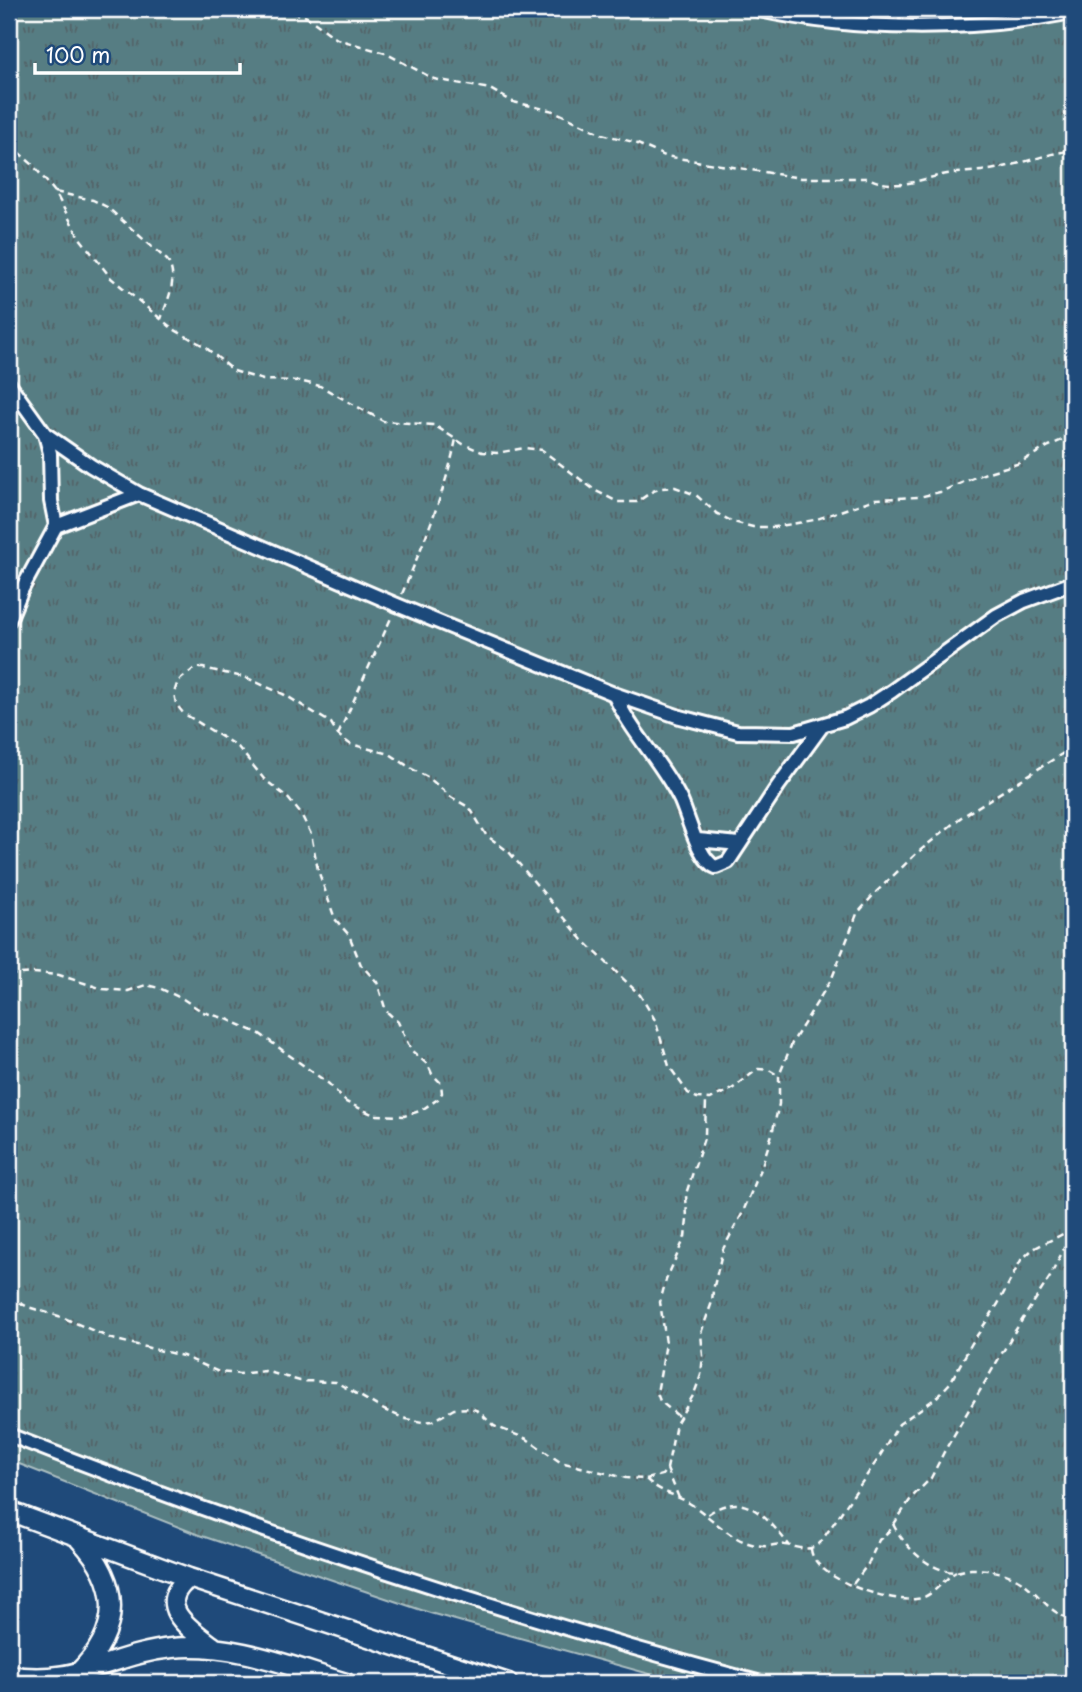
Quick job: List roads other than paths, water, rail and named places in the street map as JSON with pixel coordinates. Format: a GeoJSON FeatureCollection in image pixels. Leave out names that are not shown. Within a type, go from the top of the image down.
{"type":"FeatureCollection","features":[{"type":"Feature","properties":{"kind":"street"},"geometry":{"type":"LineString","coordinates":[[755,9],[810,18],[905,26],[996,24],[1073,12]]}},
{"type":"Feature","properties":{"kind":"street"},"geometry":{"type":"LineString","coordinates":[[9,384],[45,434],[91,466],[139,494],[397,605],[614,694],[680,717],[738,732],[794,733],[822,726],[869,706],[996,616],[1024,601],[1073,583]]}},
{"type":"Feature","properties":{"kind":"street"},"geometry":{"type":"LineString","coordinates":[[9,620],[22,589],[56,526],[51,501],[50,453],[45,434]]}},
{"type":"Feature","properties":{"kind":"street"},"geometry":{"type":"LineString","coordinates":[[56,526],[139,494]]}},
{"type":"Feature","properties":{"kind":"street"},"geometry":{"type":"LineString","coordinates":[[614,694],[621,712],[681,800],[705,859],[716,867],[728,862],[822,726]]}},
{"type":"Feature","properties":{"kind":"street"},"geometry":{"type":"LineString","coordinates":[[698,839],[739,844]]}},
{"type":"Feature","properties":{"kind":"street"},"geometry":{"type":"LineString","coordinates":[[9,1435],[118,1479],[415,1581],[761,1683]]}},
{"type":"Feature","properties":{"kind":"street"},"geometry":{"type":"LineString","coordinates":[[9,1511],[189,1578],[508,1683]]}},
{"type":"Feature","properties":{"kind":"street"},"geometry":{"type":"LineString","coordinates":[[78,1538],[102,1569],[112,1602],[108,1625],[100,1646],[78,1674]]}},
{"type":"Feature","properties":{"kind":"street"},"geometry":{"type":"LineString","coordinates":[[189,1578],[177,1591],[175,1609],[184,1624],[215,1648]]}},
{"type":"Feature","properties":{"kind":"street"},"geometry":{"type":"LineString","coordinates":[[9,1675],[34,1681],[78,1674],[152,1651],[215,1648],[256,1655],[346,1683]]}}]}
